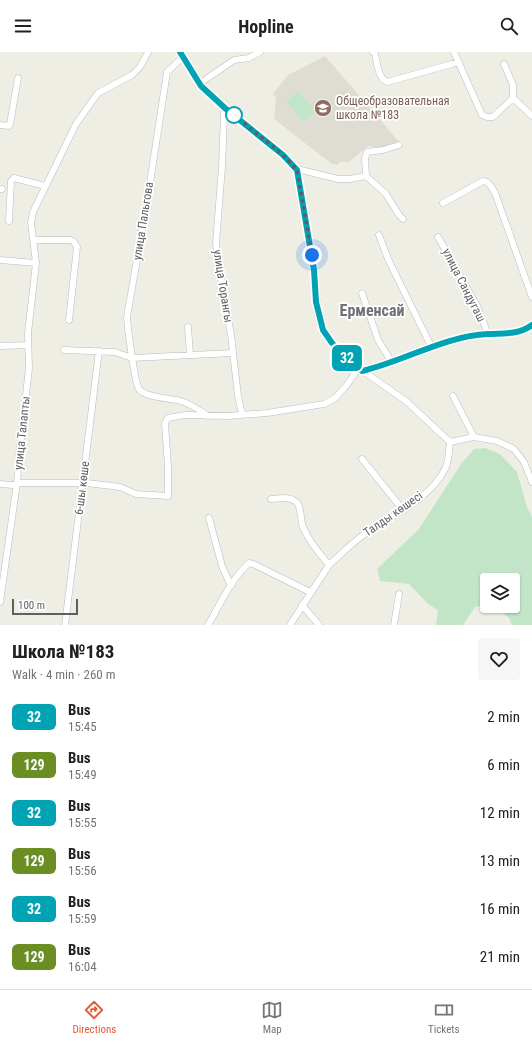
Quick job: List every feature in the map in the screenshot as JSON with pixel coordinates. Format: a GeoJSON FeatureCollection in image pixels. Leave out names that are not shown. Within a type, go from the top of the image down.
{"type":"FeatureCollection","features":[{"type":"Feature","properties":{"kind":"street","name":"улица Талапты"},"geometry":{"type":"LineString","coordinates":[[0,602],[17,483],[29,368],[29,322],[36,263],[31,223],[33,212],[75,126],[93,98],[98,93],[132,75],[140,66],[148,52]]}},
{"type":"Feature","properties":{"kind":"street"},"geometry":{"type":"LineString","coordinates":[[199,84],[234,60],[249,58],[260,52]]}},
{"type":"Feature","properties":{"kind":"street"},"geometry":{"type":"LineString","coordinates":[[374,52],[382,77],[387,82],[459,62]]}},
{"type":"Feature","properties":{"kind":"street"},"geometry":{"type":"LineString","coordinates":[[454,52],[482,115],[487,117],[493,117],[513,98],[513,85],[504,64]]}},
{"type":"Feature","properties":{"kind":"street"},"geometry":{"type":"LineString","coordinates":[[182,55],[199,84],[226,109],[283,155],[297,170],[314,270],[316,302],[323,330],[332,343],[360,369],[406,401],[450,442],[474,437],[497,441],[514,449],[524,462],[532,482]]}},
{"type":"Feature","properties":{"kind":"street","name":"улица Пальгова"},"geometry":{"type":"LineString","coordinates":[[182,55],[167,72],[148,196],[127,317],[132,358],[139,388],[142,392],[148,395],[182,401],[194,406],[208,416]]}},
{"type":"Feature","properties":{"kind":"street"},"geometry":{"type":"LineString","coordinates":[[0,125],[9,126],[10,124],[18,78]]}},
{"type":"Feature","properties":{"kind":"street"},"geometry":{"type":"LineString","coordinates":[[513,98],[532,116]]}},
{"type":"Feature","properties":{"kind":"street","name":"улица Торангы"},"geometry":{"type":"LineString","coordinates":[[226,109],[224,114],[222,166],[216,243],[231,336],[238,396],[242,414]]}},
{"type":"Feature","properties":{"kind":"street"},"geometry":{"type":"LineString","coordinates":[[399,145],[382,150],[367,152],[365,158],[366,176],[386,194],[403,219]]}},
{"type":"Feature","properties":{"kind":"street"},"geometry":{"type":"LineString","coordinates":[[297,170],[338,179],[350,179],[366,176]]}},
{"type":"Feature","properties":{"kind":"street"},"geometry":{"type":"LineString","coordinates":[[9,221],[11,181],[14,178],[45,186]]}},
{"type":"Feature","properties":{"kind":"street"},"geometry":{"type":"LineString","coordinates":[[443,203],[483,181],[489,183],[495,193],[532,297]]}},
{"type":"Feature","properties":{"kind":"street"},"geometry":{"type":"LineString","coordinates":[[379,235],[388,259],[431,346]]}},
{"type":"Feature","properties":{"kind":"street","name":"улица Сандугаш"},"geometry":{"type":"LineString","coordinates":[[438,237],[477,306],[488,334]]}},
{"type":"Feature","properties":{"kind":"street"},"geometry":{"type":"LineString","coordinates":[[33,240],[71,240],[77,247],[69,320]]}},
{"type":"Feature","properties":{"kind":"street"},"geometry":{"type":"LineString","coordinates":[[0,260],[36,263]]}},
{"type":"Feature","properties":{"kind":"street"},"geometry":{"type":"LineString","coordinates":[[362,293],[378,340],[391,361]]}},
{"type":"Feature","properties":{"kind":"street"},"geometry":{"type":"LineString","coordinates":[[0,484],[82,483],[120,488],[136,494],[168,496],[166,423],[168,418],[176,416],[228,416],[267,413],[324,404],[335,398],[360,369],[380,366],[431,346],[471,336],[520,331],[532,325]]}},
{"type":"Feature","properties":{"kind":"street"},"geometry":{"type":"LineString","coordinates":[[188,327],[190,355]]}},
{"type":"Feature","properties":{"kind":"street"},"geometry":{"type":"LineString","coordinates":[[0,346],[28,345]]}},
{"type":"Feature","properties":{"kind":"street"},"geometry":{"type":"LineString","coordinates":[[64,350],[115,352],[132,358],[233,353]]}},
{"type":"Feature","properties":{"kind":"street","name":"6-шы көше"},"geometry":{"type":"LineString","coordinates":[[65,625],[99,351]]}},
{"type":"Feature","properties":{"kind":"street"},"geometry":{"type":"LineString","coordinates":[[453,396],[474,437]]}},
{"type":"Feature","properties":{"kind":"street","name":"Талды көшесі"},"geometry":{"type":"LineString","coordinates":[[290,625],[310,592],[329,565],[365,534],[403,510],[426,492],[440,477],[447,466],[450,442]]}},
{"type":"Feature","properties":{"kind":"street"},"geometry":{"type":"LineString","coordinates":[[362,459],[403,510]]}},
{"type":"Feature","properties":{"kind":"street"},"geometry":{"type":"LineString","coordinates":[[271,499],[289,498],[294,499],[298,503],[302,526],[316,550],[329,565]]}},
{"type":"Feature","properties":{"kind":"street"},"geometry":{"type":"LineString","coordinates":[[209,518],[222,566],[231,586]]}},
{"type":"Feature","properties":{"kind":"street"},"geometry":{"type":"LineString","coordinates":[[208,625],[231,586],[244,568],[249,564],[253,564],[310,592]]}},
{"type":"Feature","properties":{"kind":"street"},"geometry":{"type":"LineString","coordinates":[[394,625],[399,594]]}},
{"type":"Feature","properties":{"kind":"street"},"geometry":{"type":"LineString","coordinates":[[302,605],[319,625]]}},
{"type":"Feature","properties":{"kind":"shaded area","name":"Общеобразовательная школа №183"},"geometry":{"type":"Polygon","coordinates":[[[325,56],[400,143],[380,148],[368,146],[349,162],[340,162],[337,165],[332,164],[274,119],[276,98],[273,94],[288,75],[325,56]]]}},
{"type":"Feature","properties":{"kind":"green space"},"geometry":{"type":"Polygon","coordinates":[[[299,91],[316,112],[303,122],[286,101],[299,91]]]}},
{"type":"Feature","properties":{"kind":"green space"},"geometry":{"type":"Polygon","coordinates":[[[485,448],[500,454],[517,472],[527,507],[532,517],[532,625],[512,625],[509,618],[503,613],[520,613],[520,573],[480,573],[480,606],[475,607],[463,625],[436,625],[438,610],[428,604],[409,584],[380,581],[377,569],[419,529],[461,464],[474,449],[485,448]]]}},
{"type":"Feature","properties":{"kind":"bus line","name":"32"},"geometry":{"type":"LineString","coordinates":[[180,52],[199,84],[226,109],[291,162],[297,170],[314,270],[316,302],[323,330],[332,343],[362,371],[380,366],[431,346],[471,336],[512,333],[526,329],[532,325]]}},
{"type":"Feature","properties":{"kind":"place","name":"Общеобразовательная школа №183"},"geometry":{"type":"Point","coordinates":[323,108]}},
{"type":"Feature","properties":{"kind":"district","name":"Ерменсай"},"geometry":{"type":"Point","coordinates":[372,310]}},
{"type":"Feature","properties":{"kind":"route"},"geometry":{"type":"LineString","coordinates":[[234,115],[283,155],[297,170],[312,255]]}}]}
